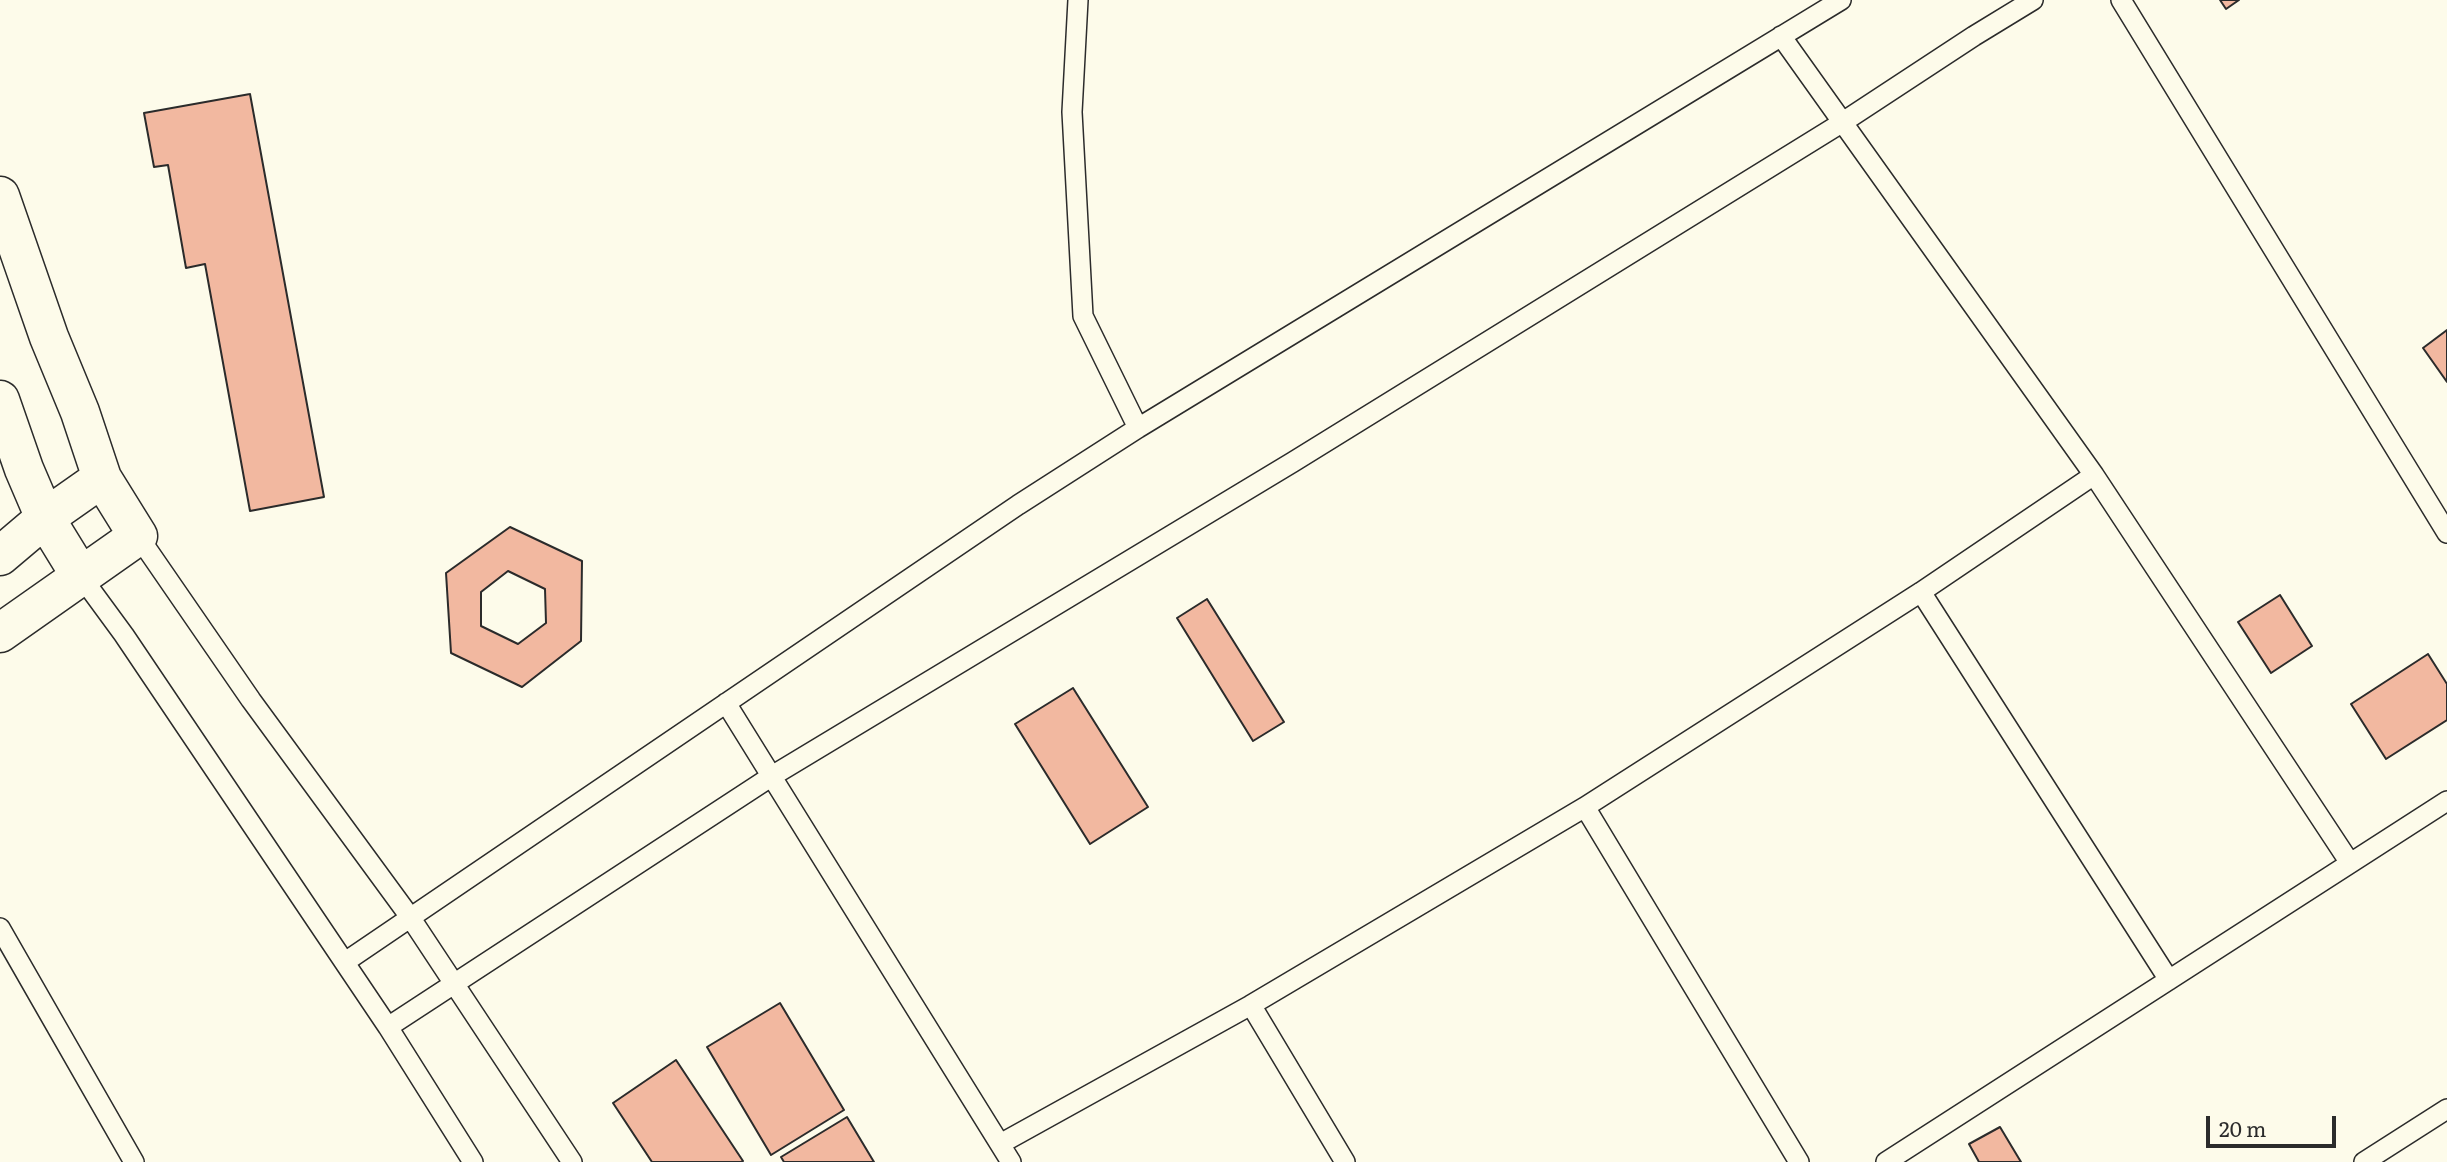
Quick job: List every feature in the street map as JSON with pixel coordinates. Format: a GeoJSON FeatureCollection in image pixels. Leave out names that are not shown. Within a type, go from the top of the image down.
{"type":"FeatureCollection","features":[{"type":"Feature","properties":{"kind":"main road"},"geometry":{"type":"LineString","coordinates":[[0,196],[102,478],[138,536],[0,633]]}},
{"type":"Feature","properties":{"kind":"main road"},"geometry":{"type":"LineString","coordinates":[[0,400],[24,470],[45,518],[80,575]]}},
{"type":"Feature","properties":{"kind":"main road"},"geometry":{"type":"LineString","coordinates":[[0,556],[45,518],[102,478]]}},
{"type":"Feature","properties":{"kind":"lane"},"geometry":{"type":"LineString","coordinates":[[1078,0],[1073,112],[1083,316],[1139,428]]}},
{"type":"Feature","properties":{"kind":"lane"},"geometry":{"type":"LineString","coordinates":[[345,962],[1018,505],[1139,428],[1841,0]]}},
{"type":"Feature","properties":{"kind":"lane"},"geometry":{"type":"LineString","coordinates":[[388,1027],[772,776],[1282,469],[1843,122],[2033,0]]}},
{"type":"Feature","properties":{"kind":"lane"},"geometry":{"type":"LineString","coordinates":[[2121,0],[2447,533]]}},
{"type":"Feature","properties":{"kind":"lane"},"geometry":{"type":"LineString","coordinates":[[1781,36],[2094,475],[2350,863]]}},
{"type":"Feature","properties":{"kind":"lane"},"geometry":{"type":"LineString","coordinates":[[1000,1144],[1251,1004],[1585,807],[1921,592],[2094,475]]}},
{"type":"Feature","properties":{"kind":"lane"},"geometry":{"type":"LineString","coordinates":[[138,536],[251,700],[410,917],[572,1162]]}},
{"type":"Feature","properties":{"kind":"lane"},"geometry":{"type":"LineString","coordinates":[[80,575],[124,635],[345,962],[474,1162]]}},
{"type":"Feature","properties":{"kind":"lane"},"geometry":{"type":"LineString","coordinates":[[1921,592],[2169,980]]}},
{"type":"Feature","properties":{"kind":"lane"},"geometry":{"type":"LineString","coordinates":[[726,703],[1011,1162]]}},
{"type":"Feature","properties":{"kind":"lane"},"geometry":{"type":"LineString","coordinates":[[1886,1162],[2447,801]]}},
{"type":"Feature","properties":{"kind":"lane"},"geometry":{"type":"LineString","coordinates":[[1585,807],[1799,1162]]}},
{"type":"Feature","properties":{"kind":"lane"},"geometry":{"type":"LineString","coordinates":[[0,928],[134,1162]]}},
{"type":"Feature","properties":{"kind":"lane"},"geometry":{"type":"LineString","coordinates":[[1251,1004],[1345,1162]]}},
{"type":"Feature","properties":{"kind":"lane"},"geometry":{"type":"LineString","coordinates":[[2364,1162],[2447,1108]]}},
{"type":"Feature","properties":{"kind":"building"},"geometry":{"type":"Polygon","coordinates":[[[2220,0],[2239,0],[2226,9],[2220,0]]]}},
{"type":"Feature","properties":{"kind":"building"},"geometry":{"type":"Polygon","coordinates":[[[250,94],[324,497],[250,511],[205,264],[186,268],[168,165],[154,167],[144,113],[250,94]]]}},
{"type":"Feature","properties":{"kind":"building"},"geometry":{"type":"Polygon","coordinates":[[[2447,330],[2447,382],[2423,348],[2447,330]]]}},
{"type":"Feature","properties":{"kind":"building"},"geometry":{"type":"Polygon","coordinates":[[[510,527],[582,561],[581,641],[522,687],[451,653],[446,573],[510,527]]]}},
{"type":"Feature","properties":{"kind":"building"},"geometry":{"type":"Polygon","coordinates":[[[508,571],[545,589],[546,623],[518,644],[481,626],[481,592],[508,571]]]}},
{"type":"Feature","properties":{"kind":"building"},"geometry":{"type":"Polygon","coordinates":[[[2280,595],[2312,646],[2271,673],[2238,622],[2280,595]]]}},
{"type":"Feature","properties":{"kind":"building"},"geometry":{"type":"Polygon","coordinates":[[[1207,599],[1284,722],[1253,741],[1177,618],[1207,599]]]}},
{"type":"Feature","properties":{"kind":"building"},"geometry":{"type":"Polygon","coordinates":[[[2428,654],[2447,684],[2447,720],[2386,759],[2351,704],[2428,654]]]}},
{"type":"Feature","properties":{"kind":"building"},"geometry":{"type":"Polygon","coordinates":[[[1073,688],[1148,807],[1090,844],[1015,724],[1073,688]]]}},
{"type":"Feature","properties":{"kind":"building"},"geometry":{"type":"Polygon","coordinates":[[[780,1003],[844,1110],[771,1155],[707,1047],[780,1003]]]}},
{"type":"Feature","properties":{"kind":"building"},"geometry":{"type":"Polygon","coordinates":[[[676,1060],[743,1161],[652,1162],[613,1103],[676,1060]]]}},
{"type":"Feature","properties":{"kind":"building"},"geometry":{"type":"Polygon","coordinates":[[[847,1117],[874,1162],[784,1162],[781,1157],[847,1117]]]}},
{"type":"Feature","properties":{"kind":"building"},"geometry":{"type":"Polygon","coordinates":[[[2000,1127],[2021,1162],[1979,1162],[1969,1144],[2000,1127]]]}}]}
